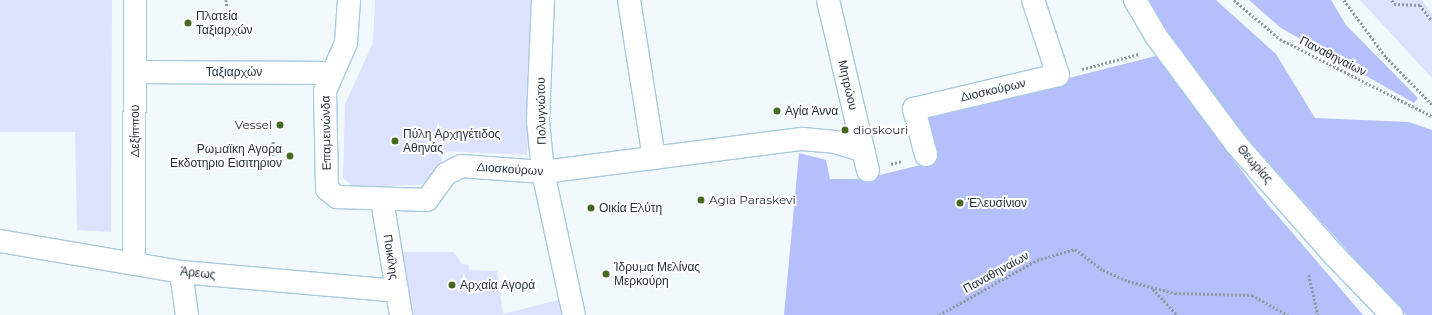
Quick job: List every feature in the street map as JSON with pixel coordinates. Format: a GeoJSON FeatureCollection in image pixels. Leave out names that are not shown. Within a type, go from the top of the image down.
{"type":"FeatureCollection","features":[{"type":"Feature","properties":{"kind":"street","name":"Δεξίππου"},"geometry":{"type":"LineString","coordinates":[[134,262],[135,0]]}},
{"type":"Feature","properties":{"kind":"street","name":"Επαμεινώνδα"},"geometry":{"type":"LineString","coordinates":[[350,0],[346,43],[325,90],[327,189],[337,198],[382,200]]}},
{"type":"Feature","properties":{"kind":"street","name":"Πολυγνώτου"},"geometry":{"type":"LineString","coordinates":[[543,0],[538,121],[543,172],[574,315]]}},
{"type":"Feature","properties":{"kind":"street"},"geometry":{"type":"LineString","coordinates":[[629,0],[654,158]]}},
{"type":"Feature","properties":{"kind":"street","name":"Μητρώου"},"geometry":{"type":"LineString","coordinates":[[828,0],[866,160]]}},
{"type":"Feature","properties":{"kind":"street"},"geometry":{"type":"LineString","coordinates":[[1032,0],[1058,75]]}},
{"type":"Feature","properties":{"kind":"street","name":"Θεωρίας"},"geometry":{"type":"LineString","coordinates":[[1134,0],[1156,36],[1237,145],[1334,255],[1392,315]]}},
{"type":"Feature","properties":{"kind":"street","name":"Ταξιαρχών"},"geometry":{"type":"LineString","coordinates":[[135,72],[332,73]]}},
{"type":"Feature","properties":{"kind":"street","name":"Διοσκούρων"},"geometry":{"type":"LineString","coordinates":[[926,155],[914,109],[1058,75]]}},
{"type":"Feature","properties":{"kind":"street","name":"Διοσκούρων"},"geometry":{"type":"LineString","coordinates":[[382,200],[427,200],[446,174],[461,166],[543,172],[802,139],[835,142],[866,160]]}},
{"type":"Feature","properties":{"kind":"street","name":"Ποικίλης"},"geometry":{"type":"LineString","coordinates":[[382,200],[401,315]]}},
{"type":"Feature","properties":{"kind":"street","name":"Άρεως"},"geometry":{"type":"LineString","coordinates":[[0,242],[134,262],[181,272],[397,291]]}},
{"type":"Feature","properties":{"kind":"street"},"geometry":{"type":"LineString","coordinates":[[181,272],[187,315]]}},
{"type":"Feature","properties":{"kind":"path"},"geometry":{"type":"LineString","coordinates":[[226,0],[227,7]]}},
{"type":"Feature","properties":{"kind":"path","name":"Παναθηναίων"},"geometry":{"type":"LineString","coordinates":[[1234,0],[1280,39],[1432,116]]}},
{"type":"Feature","properties":{"kind":"path"},"geometry":{"type":"LineString","coordinates":[[1344,0],[1386,57],[1432,104]]}},
{"type":"Feature","properties":{"kind":"path"},"geometry":{"type":"LineString","coordinates":[[1392,0],[1394,4],[1420,5],[1432,20]]}},
{"type":"Feature","properties":{"kind":"path"},"geometry":{"type":"LineString","coordinates":[[1058,75],[1158,50],[1151,38],[1156,36]]}},
{"type":"Feature","properties":{"kind":"path"},"geometry":{"type":"LineString","coordinates":[[272,140],[272,156]]}},
{"type":"Feature","properties":{"kind":"path"},"geometry":{"type":"LineString","coordinates":[[866,160],[926,155]]}},
{"type":"Feature","properties":{"kind":"path","name":"Παναθηναίων"},"geometry":{"type":"LineString","coordinates":[[939,315],[1037,260],[1064,251],[1083,253],[1102,270],[1153,289]]}},
{"type":"Feature","properties":{"kind":"path"},"geometry":{"type":"LineString","coordinates":[[1310,276],[1318,315]]}},
{"type":"Feature","properties":{"kind":"path"},"geometry":{"type":"LineString","coordinates":[[1153,289],[1177,315]]}},
{"type":"Feature","properties":{"kind":"path"},"geometry":{"type":"LineString","coordinates":[[1153,289],[1252,295],[1288,315]]}},
{"type":"Feature","properties":{"kind":"shaded area"},"geometry":{"type":"Polygon","coordinates":[[[0,0],[112,0],[111,232],[77,230],[75,132],[0,132],[0,0]]]}},
{"type":"Feature","properties":{"kind":"shaded area"},"geometry":{"type":"Polygon","coordinates":[[[375,0],[535,0],[527,155],[443,151],[437,184],[354,187],[343,178],[345,104],[373,43],[375,0]]]}},
{"type":"Feature","properties":{"kind":"shaded area"},"geometry":{"type":"Polygon","coordinates":[[[1148,0],[1216,0],[1276,54],[1315,118],[1409,122],[1432,130],[1432,315],[1406,315],[1387,295],[1259,152],[1172,47],[1148,0]]]}},
{"type":"Feature","properties":{"kind":"shaded area"},"geometry":{"type":"Polygon","coordinates":[[[1249,0],[1331,0],[1346,25],[1418,98],[1414,103],[1281,28],[1249,0]]]}},
{"type":"Feature","properties":{"kind":"shaded area"},"geometry":{"type":"Polygon","coordinates":[[[1360,0],[1422,0],[1432,14],[1432,78],[1360,0]]]}},
{"type":"Feature","properties":{"kind":"shaded area"},"geometry":{"type":"Polygon","coordinates":[[[1156,56],[1259,194],[1363,315],[784,315],[799,153],[826,160],[830,179],[863,179],[933,162],[921,115],[1156,56]]]}},
{"type":"Feature","properties":{"kind":"shaded area","name":"Αρχαία Αγορά"},"geometry":{"type":"Polygon","coordinates":[[[401,252],[454,252],[462,264],[469,265],[469,270],[497,271],[503,314],[562,299],[566,315],[410,315],[401,252]]]}},
{"type":"Feature","properties":{"kind":"place","name":"Πλατεία Ταξιαρχών"},"geometry":{"type":"Point","coordinates":[188,23]}},
{"type":"Feature","properties":{"kind":"place","name":"Αγία Άννα"},"geometry":{"type":"Point","coordinates":[777,111]}},
{"type":"Feature","properties":{"kind":"place","name":"Vessel"},"geometry":{"type":"Point","coordinates":[280,125]}},
{"type":"Feature","properties":{"kind":"place","name":"dioskouri"},"geometry":{"type":"Point","coordinates":[845,130]}},
{"type":"Feature","properties":{"kind":"place","name":"Πύλη Αρχηγέτιδος Αθηνάς"},"geometry":{"type":"Point","coordinates":[395,141]}},
{"type":"Feature","properties":{"kind":"place","name":"Ρωμαϊκη Αγορα Εκδοτηριο Εισιτηριον"},"geometry":{"type":"Point","coordinates":[290,156]}},
{"type":"Feature","properties":{"kind":"place","name":"Agia Paraskevi"},"geometry":{"type":"Point","coordinates":[701,200]}},
{"type":"Feature","properties":{"kind":"place","name":"Ἐλευσίνιον"},"geometry":{"type":"Point","coordinates":[960,203]}},
{"type":"Feature","properties":{"kind":"place","name":"Οικία Ελύτη"},"geometry":{"type":"Point","coordinates":[591,208]}},
{"type":"Feature","properties":{"kind":"place","name":"Ίδρυμα Μελίνας Μερκούρη"},"geometry":{"type":"Point","coordinates":[606,274]}},
{"type":"Feature","properties":{"kind":"place","name":"Αρχαία Αγορά"},"geometry":{"type":"Point","coordinates":[452,285]}}]}
